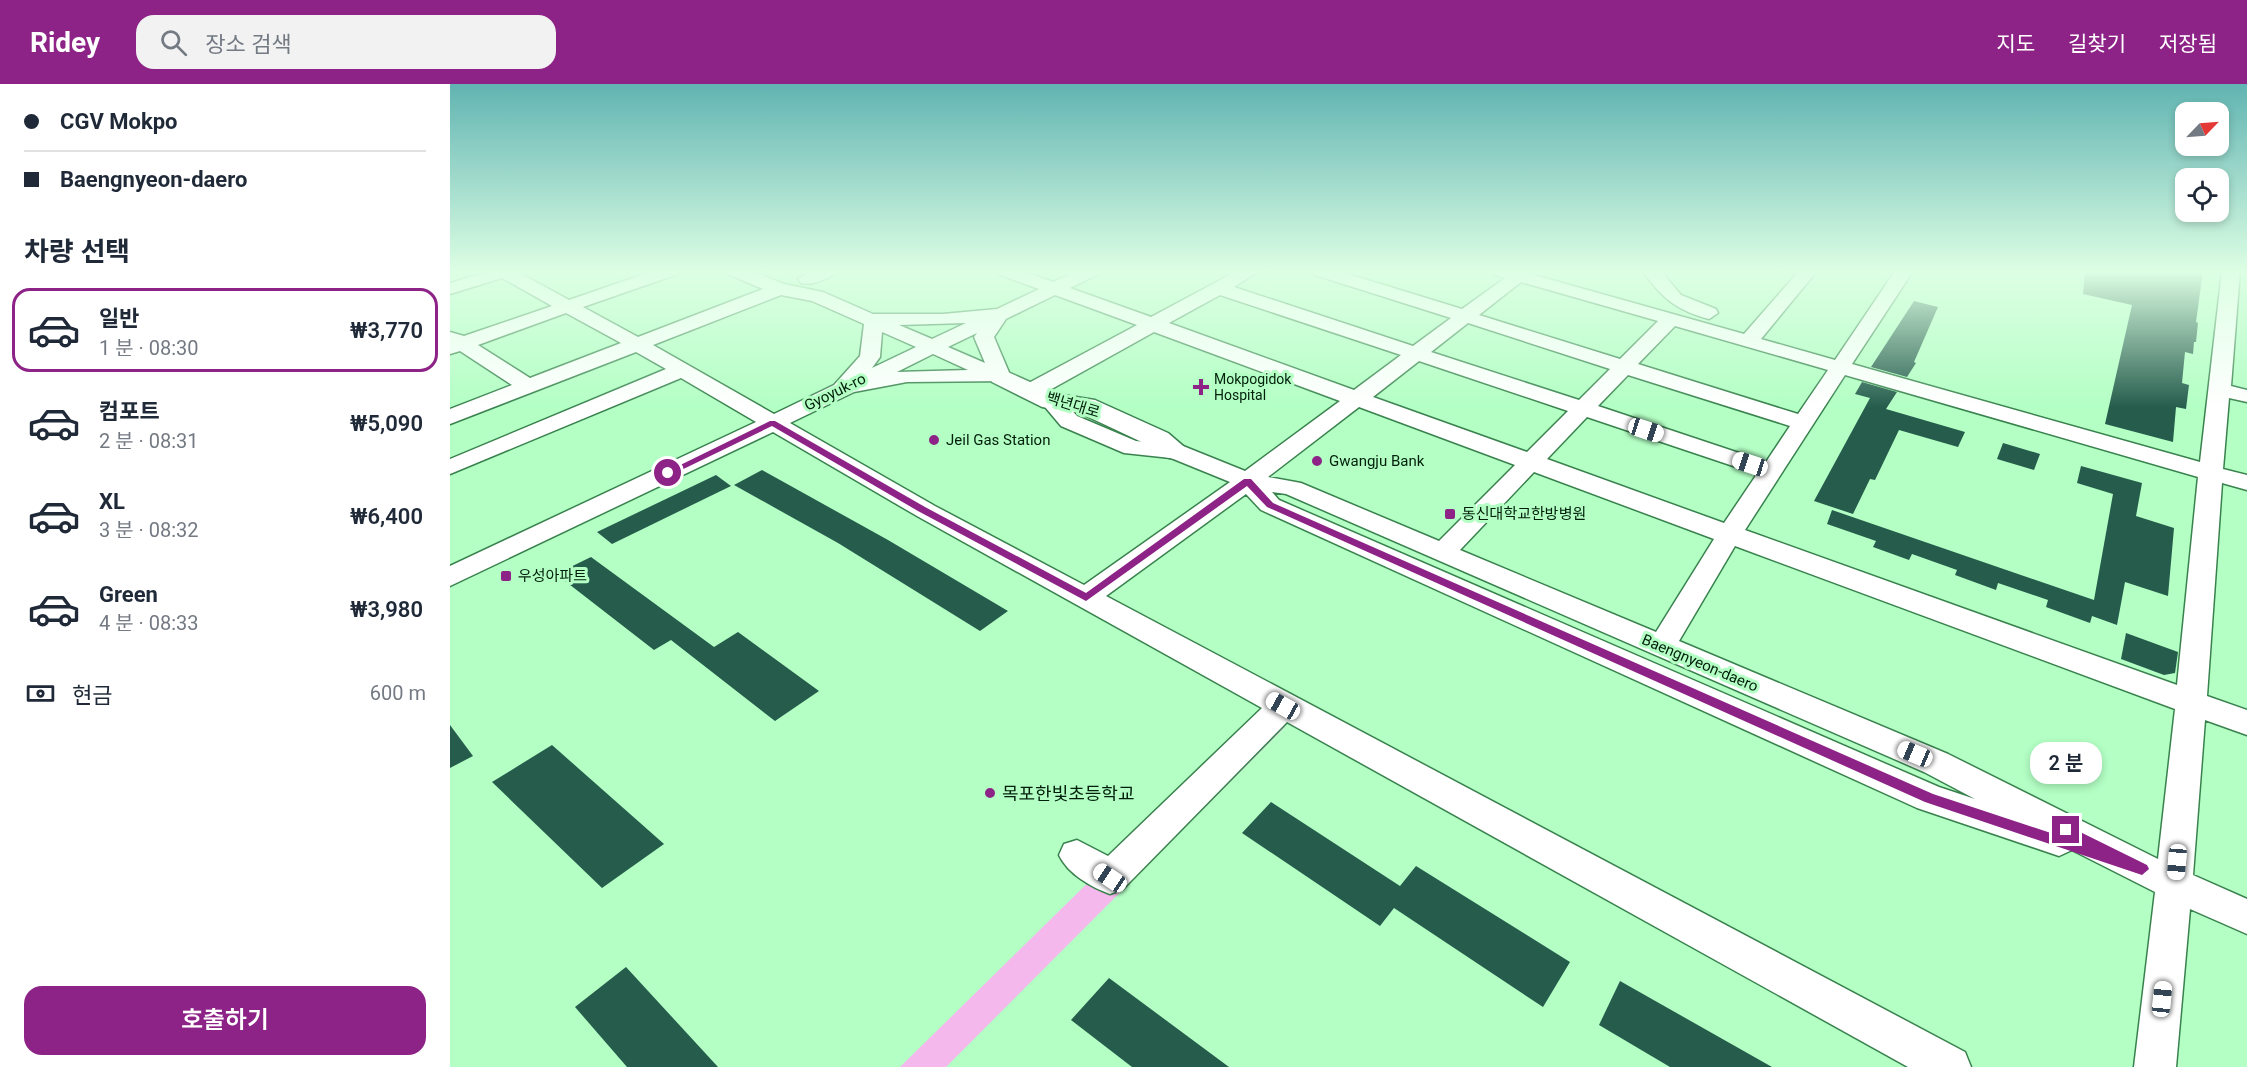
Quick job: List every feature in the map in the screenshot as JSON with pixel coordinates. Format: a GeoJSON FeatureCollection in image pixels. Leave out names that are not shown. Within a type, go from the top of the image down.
{"type":"FeatureCollection","features":[{"type":"Feature","properties":{"kind":"main road","name":"백년대로"},"geometry":{"type":"LineString","coordinates":[[1001,377],[1041,396],[1086,406],[1158,439],[1175,451]]}},
{"type":"Feature","properties":{"kind":"street"},"geometry":{"type":"LineString","coordinates":[[454,342],[534,317]]}},
{"type":"Feature","properties":{"kind":"street"},"geometry":{"type":"LineString","coordinates":[[588,317],[922,509],[1950,1067]]}},
{"type":"Feature","properties":{"kind":"street"},"geometry":{"type":"LineString","coordinates":[[450,417],[711,317]]}},
{"type":"Feature","properties":{"kind":"street"},"geometry":{"type":"LineString","coordinates":[[870,317],[1001,377]]}},
{"type":"Feature","properties":{"kind":"street"},"geometry":{"type":"LineString","coordinates":[[874,319],[944,320],[973,317]]}},
{"type":"Feature","properties":{"kind":"street","name":"Gyoyuk-ro"},"geometry":{"type":"LineString","coordinates":[[450,577],[994,317]]}},
{"type":"Feature","properties":{"kind":"street"},"geometry":{"type":"LineString","coordinates":[[998,317],[984,337],[1001,377]]}},
{"type":"Feature","properties":{"kind":"street"},"geometry":{"type":"LineString","coordinates":[[1130,317],[2247,723]]}},
{"type":"Feature","properties":{"kind":"street"},"geometry":{"type":"LineString","coordinates":[[1041,396],[1166,317]]}},
{"type":"Feature","properties":{"kind":"street"},"geometry":{"type":"LineString","coordinates":[[1305,317],[1771,471]]}},
{"type":"Feature","properties":{"kind":"street"},"geometry":{"type":"LineString","coordinates":[[1086,597],[1248,481],[1353,398],[1463,317]]}},
{"type":"Feature","properties":{"kind":"street"},"geometry":{"type":"LineString","coordinates":[[1467,317],[1803,423]]}},
{"type":"Feature","properties":{"kind":"street"},"geometry":{"type":"LineString","coordinates":[[1664,317],[1754,335]]}},
{"type":"Feature","properties":{"kind":"street"},"geometry":{"type":"LineString","coordinates":[[1712,317],[1840,367],[2247,483]]}},
{"type":"Feature","properties":{"kind":"street"},"geometry":{"type":"LineString","coordinates":[[1754,335],[1769,317]]}},
{"type":"Feature","properties":{"kind":"street"},"geometry":{"type":"LineString","coordinates":[[1661,647],[1729,535],[1873,317]]}},
{"type":"Feature","properties":{"kind":"street"},"geometry":{"type":"LineString","coordinates":[[2155,1067],[2159,877],[2191,702],[2219,389],[2237,317]]}},
{"type":"Feature","properties":{"kind":"street"},"geometry":{"type":"LineString","coordinates":[[843,388],[870,357],[874,319]]}},
{"type":"Feature","properties":{"kind":"street"},"geometry":{"type":"LineString","coordinates":[[1442,553],[1671,319]]}},
{"type":"Feature","properties":{"kind":"street"},"geometry":{"type":"LineString","coordinates":[[454,342],[529,387]]}},
{"type":"Feature","properties":{"kind":"street"},"geometry":{"type":"LineString","coordinates":[[450,467],[682,370]]}},
{"type":"Feature","properties":{"kind":"street"},"geometry":{"type":"LineString","coordinates":[[843,388],[907,376],[1001,377]]}},
{"type":"Feature","properties":{"kind":"street"},"geometry":{"type":"LineString","coordinates":[[2219,389],[2247,396]]}},
{"type":"Feature","properties":{"kind":"street","name":"Baengnyeon-daero"},"geometry":{"type":"LineString","coordinates":[[1175,451],[1248,481],[1292,488],[1936,763],[2159,877],[2242,915]]}},
{"type":"Feature","properties":{"kind":"street","name":"Baengnyeon-daero"},"geometry":{"type":"LineString","coordinates":[[1248,481],[1270,505],[1929,798],[2159,877]]}},
{"type":"Feature","properties":{"kind":"street"},"geometry":{"type":"LineString","coordinates":[[1077,855],[1110,878],[1283,706]]}},
{"type":"Feature","properties":{"kind":"shaded area"},"geometry":{"type":"Polygon","coordinates":[[[1261,713],[1285,727],[946,1067],[900,1067],[1261,713]]]}},
{"type":"Feature","properties":{"kind":"building"},"geometry":{"type":"Polygon","coordinates":[[[1904,317],[1934,317],[1914,362],[1916,363],[1907,377],[1871,367],[1904,317]]]}},
{"type":"Feature","properties":{"kind":"building"},"geometry":{"type":"Polygon","coordinates":[[[2129,317],[2197,317],[2198,323],[2193,354],[2185,352],[2182,383],[2189,385],[2186,409],[2176,407],[2173,442],[2105,424],[2129,317]]]}},
{"type":"Feature","properties":{"kind":"building"},"geometry":{"type":"Polygon","coordinates":[[[1862,382],[1897,392],[1886,409],[1965,432],[1958,447],[1899,430],[1875,480],[1870,479],[1853,514],[1814,501],[1870,398],[1855,394],[1862,382]]]}},
{"type":"Feature","properties":{"kind":"building"},"geometry":{"type":"Polygon","coordinates":[[[2003,443],[2040,454],[2034,470],[1997,459],[2003,443]]]}},
{"type":"Feature","properties":{"kind":"building"},"geometry":{"type":"Polygon","coordinates":[[[2081,466],[2142,483],[2136,516],[2174,528],[2168,596],[2125,582],[2117,625],[2092,616],[2090,623],[2046,607],[2048,600],[1998,583],[1996,590],[1955,575],[1957,570],[1912,554],[1909,560],[1873,547],[1876,541],[1827,524],[1832,510],[2094,600],[2113,494],[2077,483],[2081,466]]]}},
{"type":"Feature","properties":{"kind":"building"},"geometry":{"type":"Polygon","coordinates":[[[762,470],[888,540],[1008,611],[980,631],[838,543],[734,485],[762,470]]]}},
{"type":"Feature","properties":{"kind":"building"},"geometry":{"type":"Polygon","coordinates":[[[716,475],[731,486],[612,544],[597,532],[716,475]]]}},
{"type":"Feature","properties":{"kind":"building"},"geometry":{"type":"Polygon","coordinates":[[[591,557],[714,647],[738,632],[819,691],[775,721],[671,640],[654,650],[556,574],[591,557]]]}},
{"type":"Feature","properties":{"kind":"building"},"geometry":{"type":"Polygon","coordinates":[[[2126,633],[2178,652],[2175,673],[2164,675],[2121,659],[2126,633]]]}},
{"type":"Feature","properties":{"kind":"building"},"geometry":{"type":"Polygon","coordinates":[[[450,725],[473,756],[450,768],[450,725]]]}},
{"type":"Feature","properties":{"kind":"building"},"geometry":{"type":"Polygon","coordinates":[[[552,745],[664,844],[602,888],[492,782],[552,745]]]}},
{"type":"Feature","properties":{"kind":"building"},"geometry":{"type":"Polygon","coordinates":[[[1271,802],[1400,886],[1416,866],[1570,962],[1543,1007],[1394,908],[1380,926],[1242,833],[1271,802]]]}},
{"type":"Feature","properties":{"kind":"building"},"geometry":{"type":"Polygon","coordinates":[[[626,967],[718,1067],[627,1067],[575,1007],[626,967]]]}},
{"type":"Feature","properties":{"kind":"building"},"geometry":{"type":"Polygon","coordinates":[[[1109,978],[1229,1067],[1132,1067],[1071,1020],[1109,978]]]}},
{"type":"Feature","properties":{"kind":"building"},"geometry":{"type":"Polygon","coordinates":[[[1620,981],[1772,1067],[1670,1067],[1599,1025],[1620,981]]]}},
{"type":"Feature","properties":{"kind":"place","name":"Mokpogidok Hospital"},"geometry":{"type":"Point","coordinates":[1201,387]}},
{"type":"Feature","properties":{"kind":"place","name":"Jeil Gas Station"},"geometry":{"type":"Point","coordinates":[934,440]}},
{"type":"Feature","properties":{"kind":"place","name":"Gwangju Bank"},"geometry":{"type":"Point","coordinates":[1317,461]}},
{"type":"Feature","properties":{"kind":"place","name":"동신대학교한방병원"},"geometry":{"type":"Point","coordinates":[1450,514]}},
{"type":"Feature","properties":{"kind":"place","name":"우성아파트"},"geometry":{"type":"Point","coordinates":[506,576]}},
{"type":"Feature","properties":{"kind":"place","name":"목포한빛초등학교"},"geometry":{"type":"Point","coordinates":[990,793]}},
{"type":"Feature","properties":{"kind":"route"},"geometry":{"type":"LineString","coordinates":[[668,473],[773,423],[922,509],[1086,597],[1248,481],[1270,505],[1929,798],[2142,869],[2066,830]]}}]}
